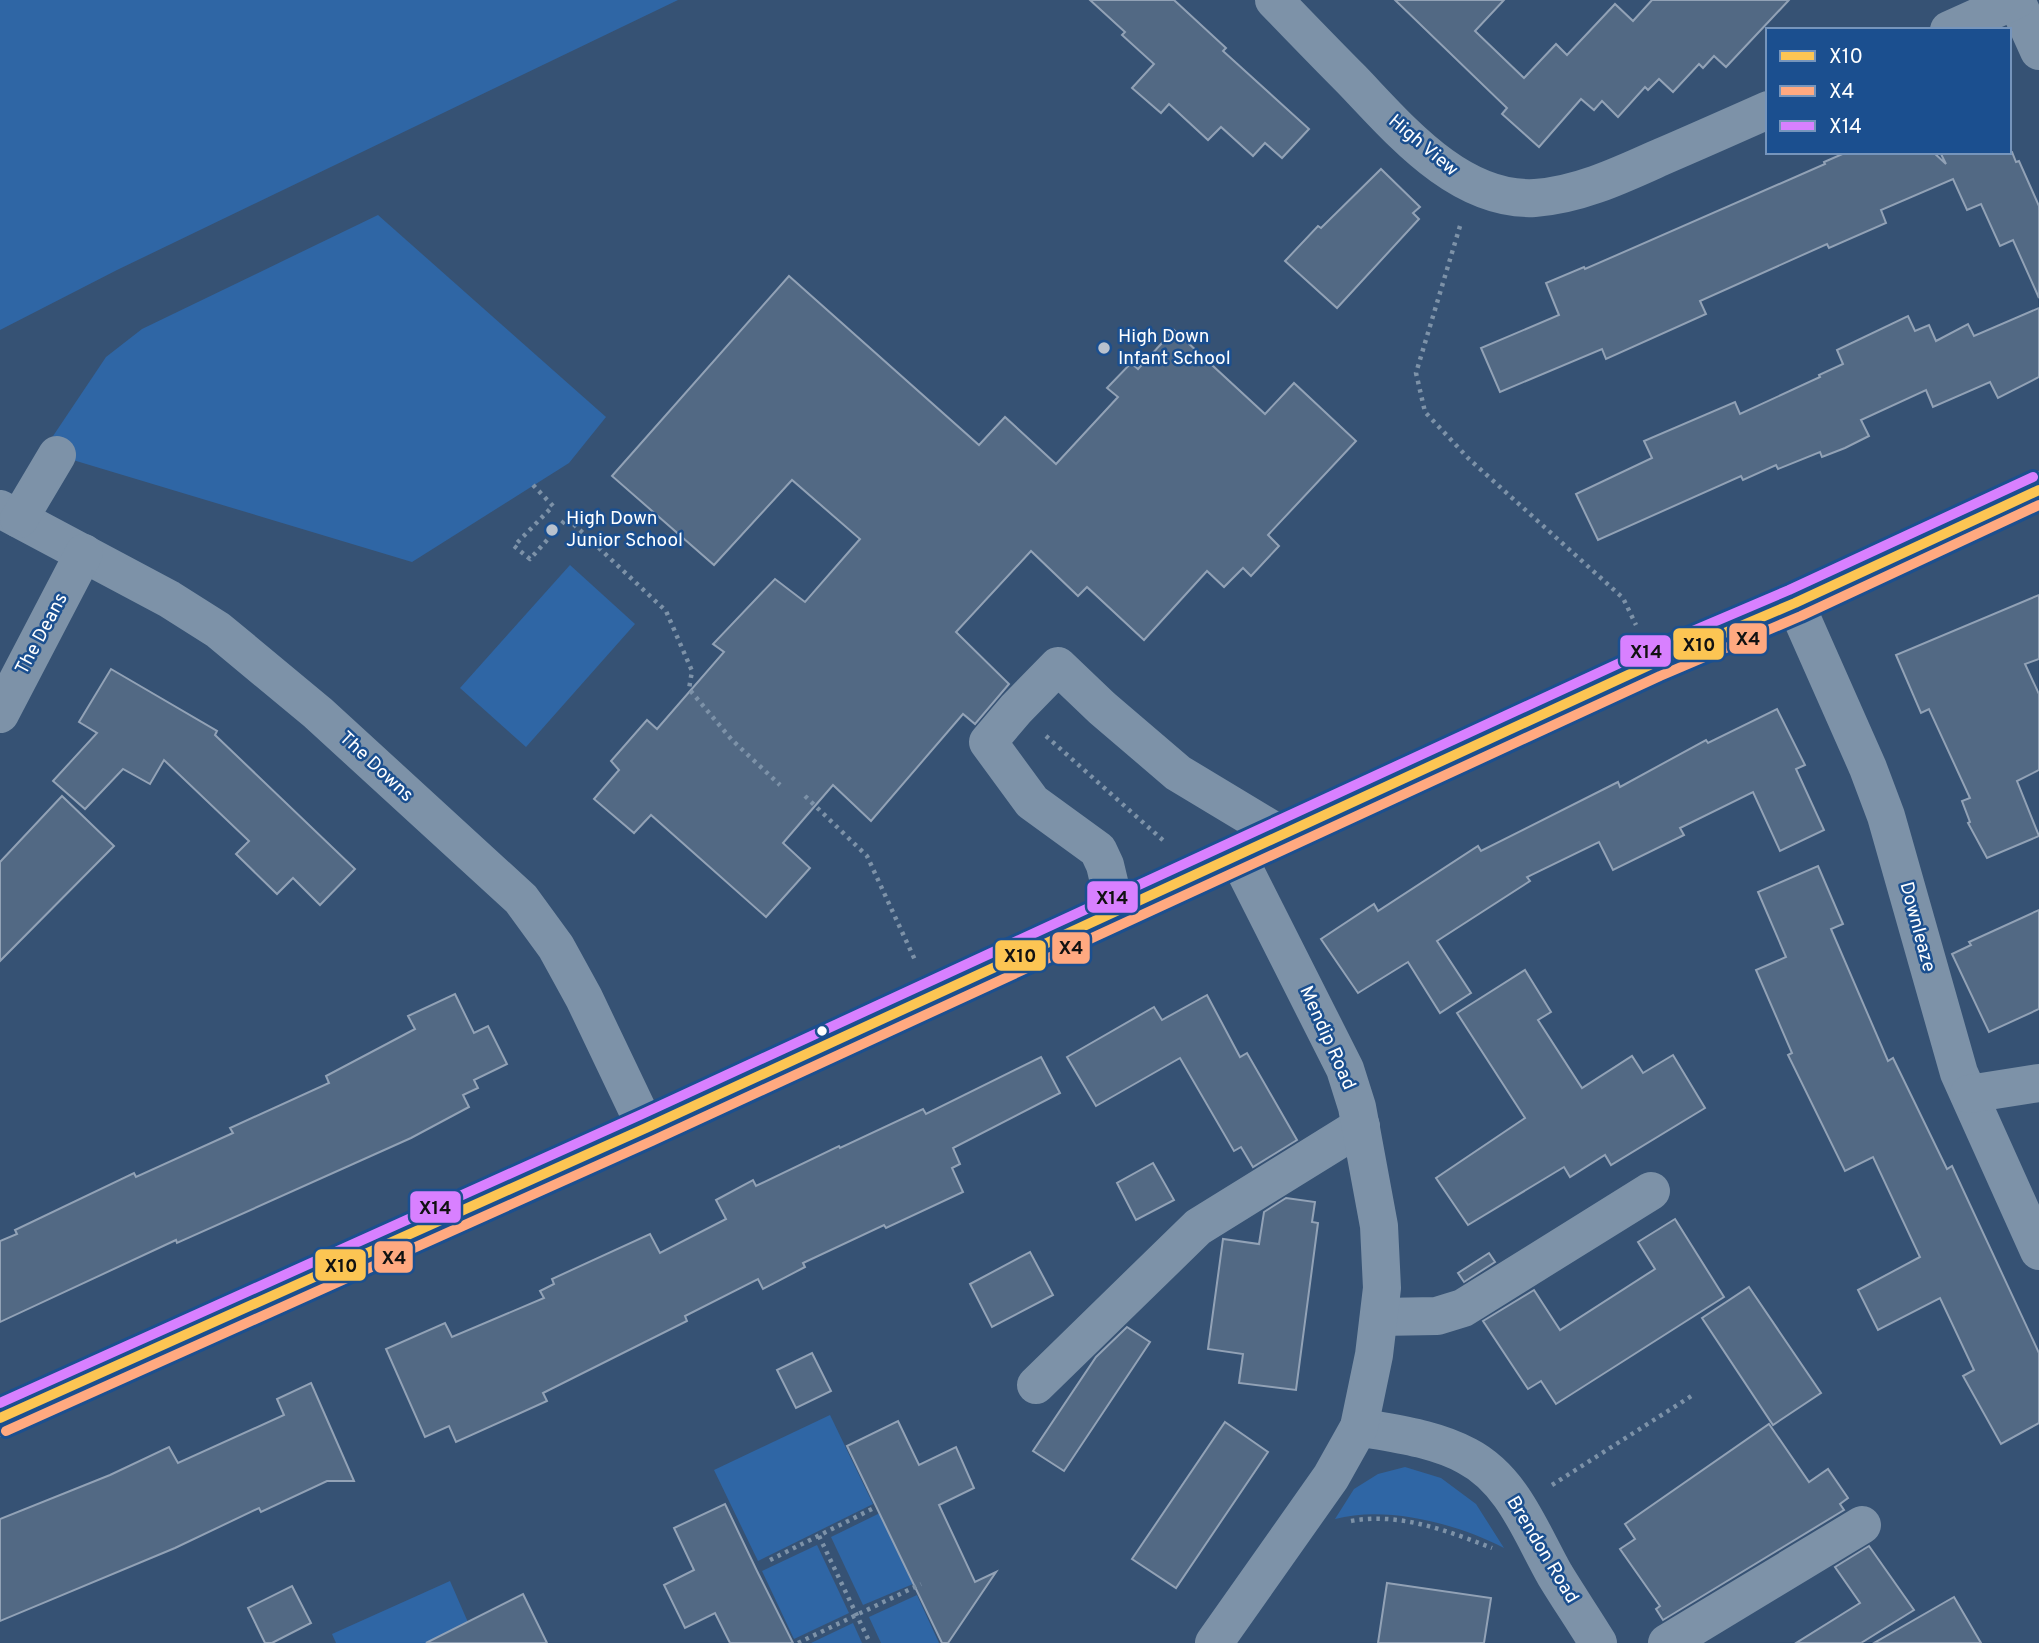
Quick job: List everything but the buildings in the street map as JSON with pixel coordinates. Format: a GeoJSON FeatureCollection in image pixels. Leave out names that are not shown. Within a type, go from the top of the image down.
{"type":"FeatureCollection","features":[{"type":"Feature","properties":{"kind":"street","name":"High View"},"geometry":{"type":"LineString","coordinates":[[1275,0],[1413,142],[1454,174],[1514,197],[1531,198],[1568,192],[1618,176],[1766,111]]}},
{"type":"Feature","properties":{"kind":"street"},"geometry":{"type":"LineString","coordinates":[[1953,28],[2016,0],[2039,51]]}},
{"type":"Feature","properties":{"kind":"street"},"geometry":{"type":"LineString","coordinates":[[9,514],[57,454]]}},
{"type":"Feature","properties":{"kind":"street"},"geometry":{"type":"LineString","coordinates":[[0,1418],[646,1128],[1654,663],[1795,603],[2039,490]]}},
{"type":"Feature","properties":{"kind":"street","name":"The Downs"},"geometry":{"type":"LineString","coordinates":[[9,514],[194,614],[245,651],[318,713],[521,898],[556,947],[584,998],[646,1128]]}},
{"type":"Feature","properties":{"kind":"street","name":"The Deans"},"geometry":{"type":"LineString","coordinates":[[0,715],[84,553]]}},
{"type":"Feature","properties":{"kind":"street","name":"Downleaze"},"geometry":{"type":"LineString","coordinates":[[1795,603],[1877,792],[1900,863],[1949,1043],[2039,1251]]}},
{"type":"Feature","properties":{"kind":"street"},"geometry":{"type":"LineString","coordinates":[[1116,911],[1105,865],[1098,850],[1032,802],[988,742],[1058,666],[1178,774],[1281,835]]}},
{"type":"Feature","properties":{"kind":"street","name":"Mendip Road"},"geometry":{"type":"LineString","coordinates":[[1214,1643],[1331,1477],[1359,1427],[1374,1355],[1382,1288],[1379,1226],[1361,1126],[1351,1087],[1338,1051],[1237,855]]}},
{"type":"Feature","properties":{"kind":"street"},"geometry":{"type":"LineString","coordinates":[[1969,1094],[2039,1083]]}},
{"type":"Feature","properties":{"kind":"street"},"geometry":{"type":"LineString","coordinates":[[1036,1385],[1198,1227],[1361,1126]]}},
{"type":"Feature","properties":{"kind":"street"},"geometry":{"type":"LineString","coordinates":[[1379,1317],[1437,1316],[1464,1308],[1651,1191]]}},
{"type":"Feature","properties":{"kind":"street","name":"Brendon Road"},"geometry":{"type":"LineString","coordinates":[[1359,1427],[1430,1441],[1469,1457],[1492,1474],[1518,1507],[1598,1643]]}},
{"type":"Feature","properties":{"kind":"street"},"geometry":{"type":"LineString","coordinates":[[1667,1643],[1862,1525]]}},
{"type":"Feature","properties":{"kind":"path"},"geometry":{"type":"LineString","coordinates":[[1472,183],[1416,373],[1425,412],[1469,458],[1623,598],[1654,663]]}},
{"type":"Feature","properties":{"kind":"path"},"geometry":{"type":"LineString","coordinates":[[533,485],[553,506],[514,546],[530,559],[567,518],[666,611],[692,671],[689,690],[732,740],[780,786]]}},
{"type":"Feature","properties":{"kind":"path"},"geometry":{"type":"LineString","coordinates":[[1016,709],[1199,873]]}},
{"type":"Feature","properties":{"kind":"path"},"geometry":{"type":"LineString","coordinates":[[805,796],[867,856],[931,996]]}},
{"type":"Feature","properties":{"kind":"path"},"geometry":{"type":"LineString","coordinates":[[1518,1507],[1693,1395]]}},
{"type":"Feature","properties":{"kind":"path"},"geometry":{"type":"LineString","coordinates":[[770,1560],[872,1509]]}},
{"type":"Feature","properties":{"kind":"path"},"geometry":{"type":"LineString","coordinates":[[1289,1536],[1358,1519],[1389,1519],[1435,1527],[1494,1548]]}},
{"type":"Feature","properties":{"kind":"path"},"geometry":{"type":"LineString","coordinates":[[819,1536],[870,1643]]}},
{"type":"Feature","properties":{"kind":"path"},"geometry":{"type":"LineString","coordinates":[[798,1643],[921,1584]]}},
{"type":"Feature","properties":{"kind":"shaded area"},"geometry":{"type":"Polygon","coordinates":[[[0,0],[678,0],[117,270],[0,330],[0,0]]]}},
{"type":"Feature","properties":{"kind":"shaded area"},"geometry":{"type":"Polygon","coordinates":[[[378,215],[606,417],[569,463],[412,562],[43,451],[106,357],[142,329],[378,215]]]}},
{"type":"Feature","properties":{"kind":"shaded area"},"geometry":{"type":"Polygon","coordinates":[[[570,565],[635,624],[526,747],[460,688],[570,565]]]}},
{"type":"Feature","properties":{"kind":"shaded area"},"geometry":{"type":"Polygon","coordinates":[[[830,1415],[873,1504],[758,1561],[714,1470],[830,1415]]]}},
{"type":"Feature","properties":{"kind":"shaded area"},"geometry":{"type":"Polygon","coordinates":[[[1405,1467],[1441,1478],[1476,1504],[1504,1548],[1465,1531],[1422,1519],[1377,1514],[1335,1519],[1354,1489],[1378,1474],[1405,1467]]]}},
{"type":"Feature","properties":{"kind":"shaded area"},"geometry":{"type":"Polygon","coordinates":[[[880,1513],[913,1584],[863,1605],[831,1537],[880,1513]]]}},
{"type":"Feature","properties":{"kind":"shaded area"},"geometry":{"type":"Polygon","coordinates":[[[817,1545],[849,1613],[794,1639],[762,1571],[817,1545]]]}},
{"type":"Feature","properties":{"kind":"shaded area"},"geometry":{"type":"Polygon","coordinates":[[[450,1581],[477,1643],[336,1643],[332,1634],[450,1581]]]}},
{"type":"Feature","properties":{"kind":"shaded area"},"geometry":{"type":"Polygon","coordinates":[[[917,1595],[939,1643],[881,1643],[869,1617],[917,1595]]]}},
{"type":"Feature","properties":{"kind":"shaded area"},"geometry":{"type":"Polygon","coordinates":[[[853,1623],[862,1643],[811,1643],[853,1623]]]}},
{"type":"Feature","properties":{"kind":"transit line","name":"X14"},"geometry":{"type":"LineString","coordinates":[[0,1403],[640,1115],[1648,650],[1789,590],[2033,477]]}},
{"type":"Feature","properties":{"kind":"transit line","name":"X10"},"geometry":{"type":"LineString","coordinates":[[0,1418],[646,1128],[1654,663],[1795,603],[2039,490]]}},
{"type":"Feature","properties":{"kind":"transit line","name":"X4"},"geometry":{"type":"LineString","coordinates":[[6,1431],[652,1141],[1660,676],[1801,616],[2039,505]]}},
{"type":"Feature","properties":{"kind":"place","name":"High Down Infant School"},"geometry":{"type":"Point","coordinates":[1104,348]}},
{"type":"Feature","properties":{"kind":"place","name":"High Down Junior School"},"geometry":{"type":"Point","coordinates":[552,530]}}]}
